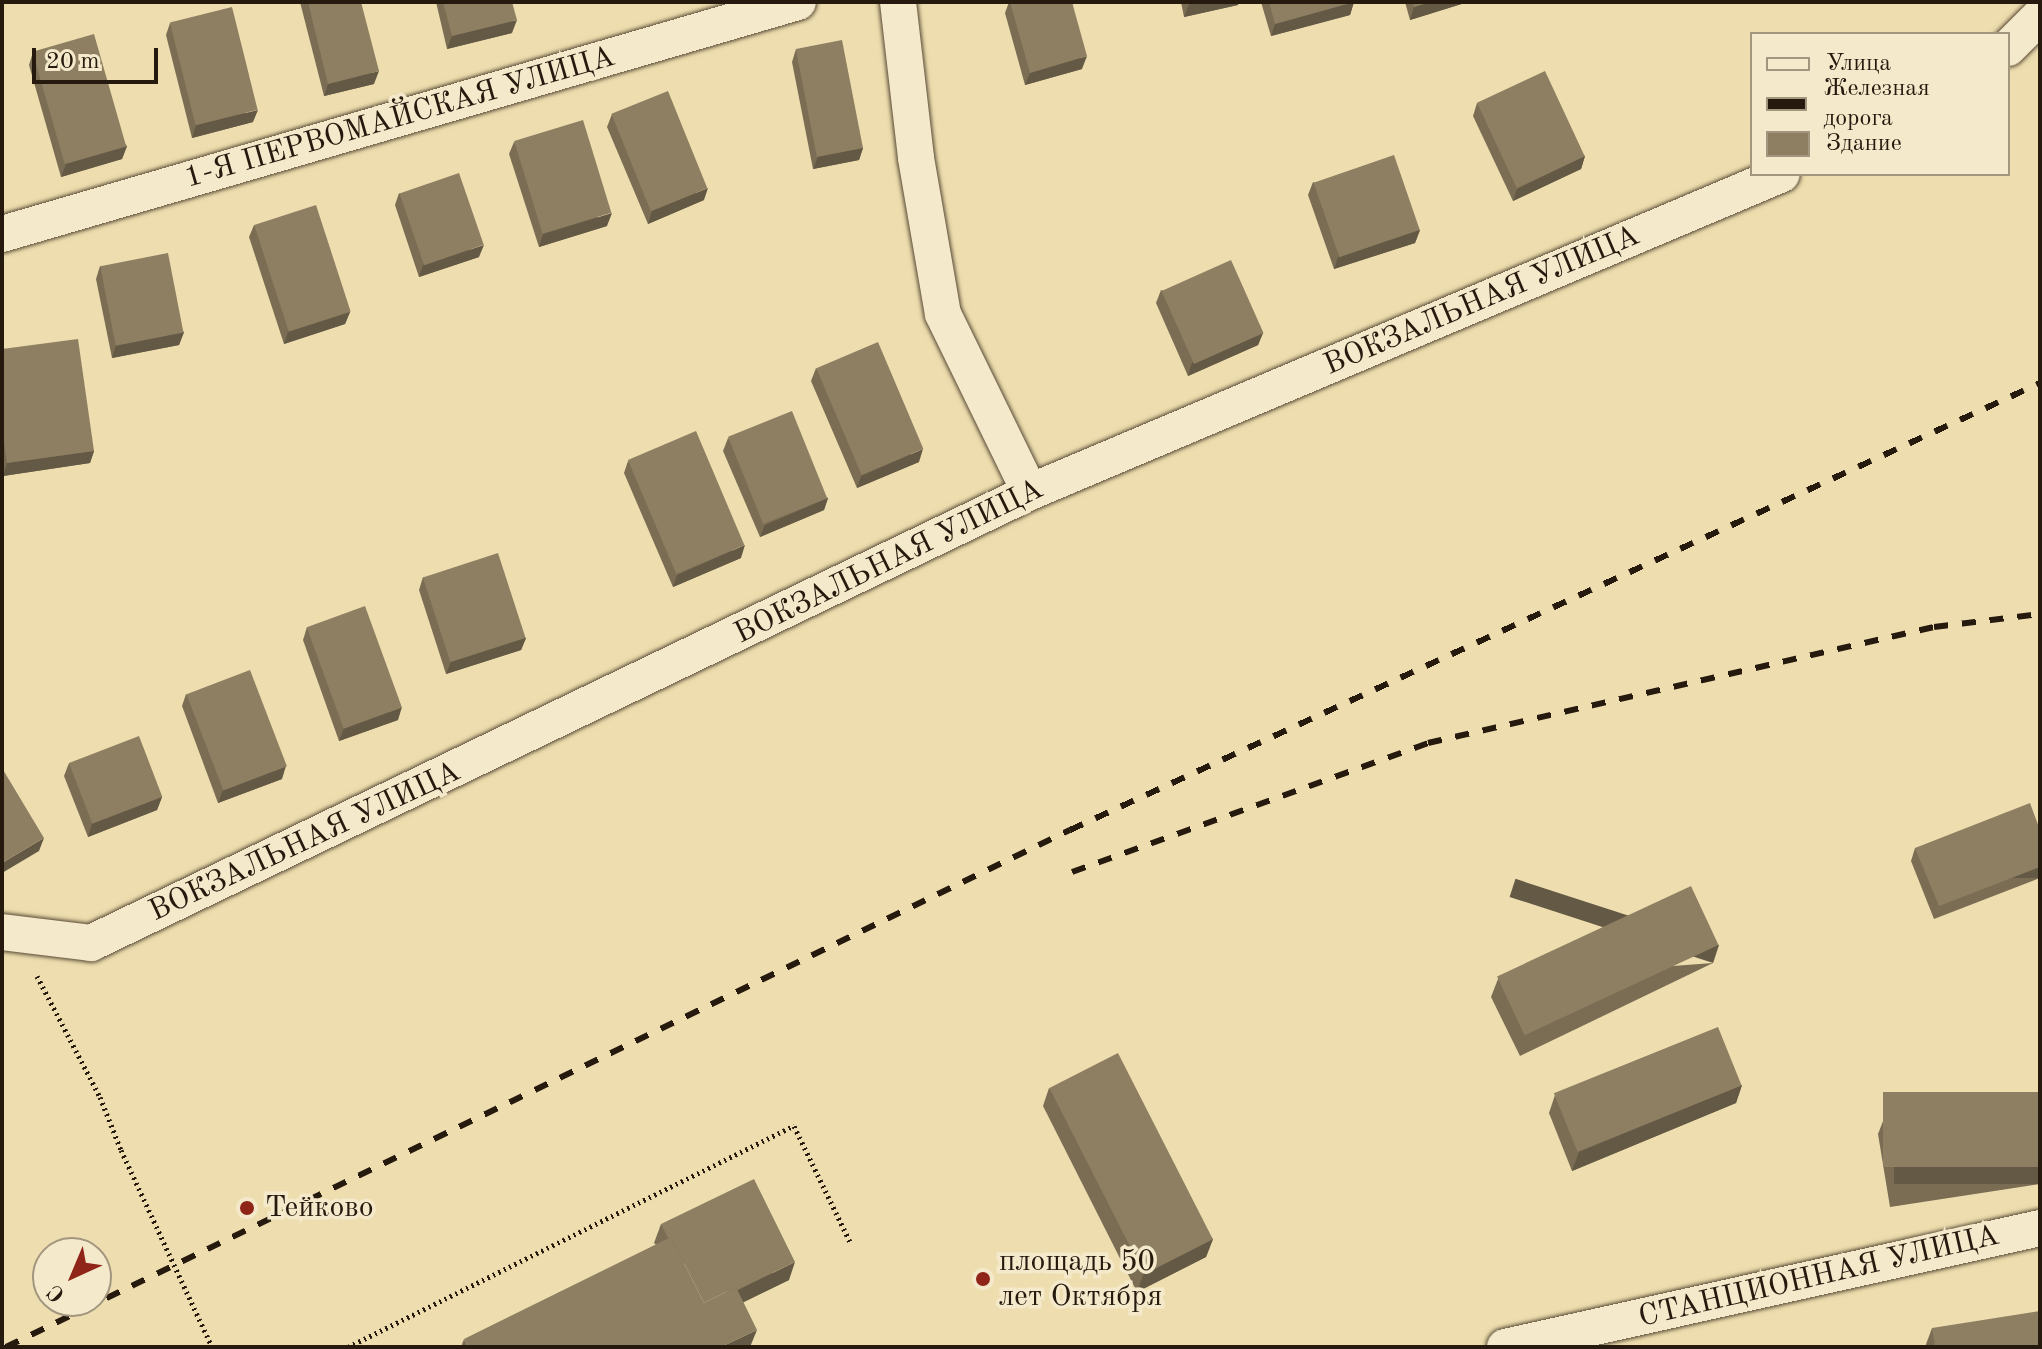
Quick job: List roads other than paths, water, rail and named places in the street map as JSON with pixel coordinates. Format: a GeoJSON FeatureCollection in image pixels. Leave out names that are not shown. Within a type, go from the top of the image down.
{"type":"FeatureCollection","features":[{"type":"Feature","properties":{"kind":"street","name":"1-Я ПЕРВОМАЙСКАЯ УЛИЦА"},"geometry":{"type":"LineString","coordinates":[[2,234],[798,2]]}},
{"type":"Feature","properties":{"kind":"street"},"geometry":{"type":"LineString","coordinates":[[898,2],[916,158],[943,314],[1030,492]]}},
{"type":"Feature","properties":{"kind":"street"},"geometry":{"type":"LineString","coordinates":[[2010,46],[2040,16]]}},
{"type":"Feature","properties":{"kind":"street","name":"ВОКЗАЛЬНАЯ УЛИЦА"},"geometry":{"type":"LineString","coordinates":[[2,932],[91,943],[1030,492],[1777,176]]}},
{"type":"Feature","properties":{"kind":"street","name":"СТАНЦИОННАЯ УЛИЦА"},"geometry":{"type":"LineString","coordinates":[[1505,1347],[2040,1228]]}},
{"type":"Feature","properties":{"kind":"railway"},"geometry":{"type":"LineString","coordinates":[[6,1347],[1070,830],[2040,383]]}},
{"type":"Feature","properties":{"kind":"railway"},"geometry":{"type":"LineString","coordinates":[[1072,872],[1428,743],[1934,627],[2040,614]]}},
{"type":"Feature","properties":{"kind":"place","name":"Тейково"},"geometry":{"type":"Point","coordinates":[247,1208]}},
{"type":"Feature","properties":{"kind":"place","name":"площадь 50 лет Октября"},"geometry":{"type":"Point","coordinates":[983,1279]}}]}
